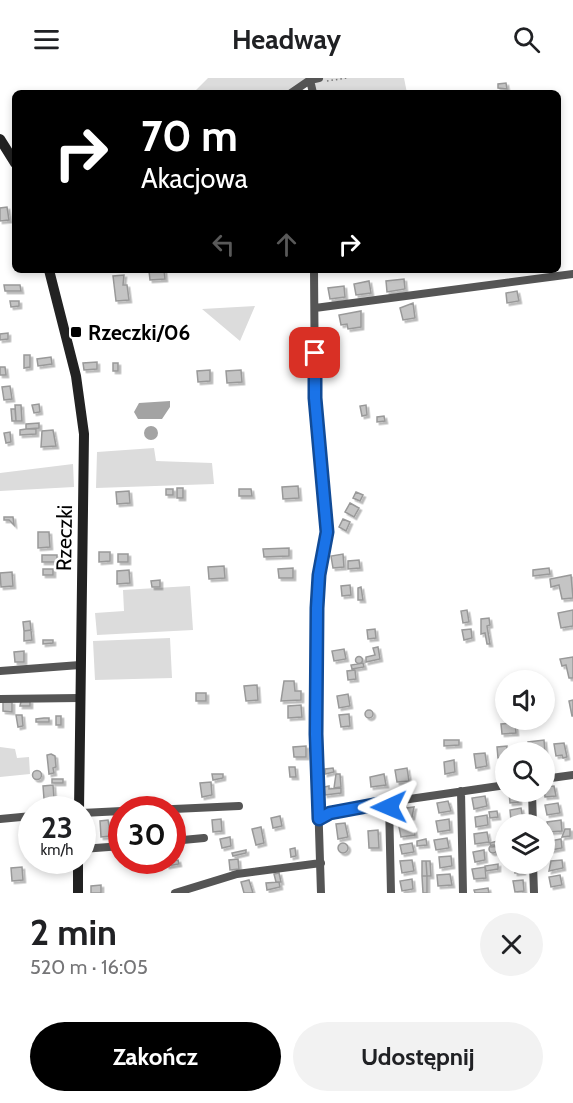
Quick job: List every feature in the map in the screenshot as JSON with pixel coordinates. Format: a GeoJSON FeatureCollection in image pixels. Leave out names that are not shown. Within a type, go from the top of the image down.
{"type":"FeatureCollection","features":[{"type":"Feature","properties":{"kind":"main road"},"geometry":{"type":"LineString","coordinates":[[0,139],[12,158]]}},
{"type":"Feature","properties":{"kind":"main road","name":"Rzeczki"},"geometry":{"type":"LineString","coordinates":[[50,273],[83,413],[85,470],[79,698],[79,796]]}},
{"type":"Feature","properties":{"kind":"main road"},"geometry":{"type":"LineString","coordinates":[[78,874],[78,893]]}},
{"type":"Feature","properties":{"kind":"street"},"geometry":{"type":"LineString","coordinates":[[296,90],[315,79]]}},
{"type":"Feature","properties":{"kind":"street"},"geometry":{"type":"LineString","coordinates":[[314,273],[315,398],[327,532],[319,575],[317,608],[316,734],[321,893]]}},
{"type":"Feature","properties":{"kind":"street"},"geometry":{"type":"LineString","coordinates":[[315,308],[573,274]]}},
{"type":"Feature","properties":{"kind":"street"},"geometry":{"type":"LineString","coordinates":[[0,671],[80,665]]}},
{"type":"Feature","properties":{"kind":"street"},"geometry":{"type":"LineString","coordinates":[[0,699],[79,698]]}},
{"type":"Feature","properties":{"kind":"street"},"geometry":{"type":"LineString","coordinates":[[555,777],[573,775]]}},
{"type":"Feature","properties":{"kind":"street"},"geometry":{"type":"LineString","coordinates":[[319,819],[330,813],[389,802],[495,786]]}},
{"type":"Feature","properties":{"kind":"street"},"geometry":{"type":"LineString","coordinates":[[461,791],[463,893]]}},
{"type":"Feature","properties":{"kind":"street"},"geometry":{"type":"LineString","coordinates":[[389,802],[391,893]]}},
{"type":"Feature","properties":{"kind":"street"},"geometry":{"type":"LineString","coordinates":[[186,808],[239,806]]}},
{"type":"Feature","properties":{"kind":"street"},"geometry":{"type":"LineString","coordinates":[[0,819],[18,817]]}},
{"type":"Feature","properties":{"kind":"street"},"geometry":{"type":"LineString","coordinates":[[186,840],[204,838]]}},
{"type":"Feature","properties":{"kind":"street"},"geometry":{"type":"LineString","coordinates":[[175,893],[237,874],[321,863]]}},
{"type":"Feature","properties":{"kind":"street"},"geometry":{"type":"LineString","coordinates":[[533,874],[534,893]]}},
{"type":"Feature","properties":{"kind":"shaded area"},"geometry":{"type":"Polygon","coordinates":[[[208,78],[404,78],[406,90],[313,90],[311,80],[296,90],[196,90],[208,78]]]}},
{"type":"Feature","properties":{"kind":"shaded area"},"geometry":{"type":"Polygon","coordinates":[[[255,306],[240,341],[202,309],[255,306]]]}},
{"type":"Feature","properties":{"kind":"shaded area"},"geometry":{"type":"Polygon","coordinates":[[[170,401],[170,407],[162,419],[138,419],[134,412],[139,403],[170,401]]]}},
{"type":"Feature","properties":{"kind":"shaded area"},"geometry":{"type":"Polygon","coordinates":[[[151,426],[156,428],[158,433],[156,438],[151,440],[146,438],[144,433],[146,428],[151,426]]]}},
{"type":"Feature","properties":{"kind":"shaded area"},"geometry":{"type":"Polygon","coordinates":[[[154,448],[156,461],[212,463],[214,484],[96,488],[97,452],[154,448]]]}},
{"type":"Feature","properties":{"kind":"shaded area"},"geometry":{"type":"Polygon","coordinates":[[[73,464],[74,487],[0,491],[0,473],[73,464]]]}},
{"type":"Feature","properties":{"kind":"shaded area"},"geometry":{"type":"Polygon","coordinates":[[[190,586],[193,630],[97,635],[95,613],[124,611],[123,590],[190,586]]]}},
{"type":"Feature","properties":{"kind":"shaded area"},"geometry":{"type":"Polygon","coordinates":[[[170,638],[172,678],[95,680],[93,641],[170,638]]]}},
{"type":"Feature","properties":{"kind":"shaded area"},"geometry":{"type":"Polygon","coordinates":[[[0,747],[15,749],[17,758],[29,757],[30,774],[0,777],[0,747]]]}},
{"type":"Feature","properties":{"kind":"building"},"geometry":{"type":"Polygon","coordinates":[[[506,83],[507,89],[498,88],[498,84],[506,83]]]}},
{"type":"Feature","properties":{"kind":"building"},"geometry":{"type":"Polygon","coordinates":[[[7,207],[9,220],[0,221],[0,208],[7,207]]]}},
{"type":"Feature","properties":{"kind":"building"},"geometry":{"type":"Polygon","coordinates":[[[149,273],[164,273],[165,279],[150,280],[149,273]]]}},
{"type":"Feature","properties":{"kind":"building"},"geometry":{"type":"Polygon","coordinates":[[[124,275],[123,285],[127,285],[129,300],[116,301],[113,276],[124,275]]]}},
{"type":"Feature","properties":{"kind":"building"},"geometry":{"type":"Polygon","coordinates":[[[404,279],[405,289],[387,292],[386,281],[404,279]]]}},
{"type":"Feature","properties":{"kind":"building"},"geometry":{"type":"Polygon","coordinates":[[[369,281],[371,293],[356,295],[354,284],[369,281]]]}},
{"type":"Feature","properties":{"kind":"building"},"geometry":{"type":"Polygon","coordinates":[[[4,285],[20,285],[21,291],[5,291],[4,285]]]}},
{"type":"Feature","properties":{"kind":"building"},"geometry":{"type":"Polygon","coordinates":[[[344,286],[345,297],[330,299],[328,288],[344,286]]]}},
{"type":"Feature","properties":{"kind":"building"},"geometry":{"type":"Polygon","coordinates":[[[517,291],[519,301],[507,303],[506,293],[517,291]]]}},
{"type":"Feature","properties":{"kind":"building"},"geometry":{"type":"Polygon","coordinates":[[[10,301],[19,301],[19,306],[11,307],[10,301]]]}},
{"type":"Feature","properties":{"kind":"building"},"geometry":{"type":"Polygon","coordinates":[[[413,303],[415,318],[403,320],[400,308],[413,303]]]}},
{"type":"Feature","properties":{"kind":"building"},"geometry":{"type":"Polygon","coordinates":[[[361,311],[361,327],[348,329],[347,324],[341,325],[339,315],[361,311]]]}},
{"type":"Feature","properties":{"kind":"building"},"geometry":{"type":"Polygon","coordinates":[[[8,333],[8,339],[0,340],[0,334],[8,333]]]}},
{"type":"Feature","properties":{"kind":"building"},"geometry":{"type":"Polygon","coordinates":[[[24,355],[30,355],[30,367],[24,368],[24,355]]]}},
{"type":"Feature","properties":{"kind":"building"},"geometry":{"type":"Polygon","coordinates":[[[51,357],[52,364],[38,366],[37,359],[51,357]]]}},
{"type":"Feature","properties":{"kind":"building"},"geometry":{"type":"Polygon","coordinates":[[[97,362],[97,369],[84,370],[83,363],[97,362]]]}},
{"type":"Feature","properties":{"kind":"building"},"geometry":{"type":"Polygon","coordinates":[[[113,363],[118,363],[118,371],[113,371],[113,363]]]}},
{"type":"Feature","properties":{"kind":"building"},"geometry":{"type":"Polygon","coordinates":[[[0,367],[5,367],[6,375],[0,375],[0,367]]]}},
{"type":"Feature","properties":{"kind":"building"},"geometry":{"type":"Polygon","coordinates":[[[210,370],[210,381],[198,382],[197,371],[210,370]]]}},
{"type":"Feature","properties":{"kind":"building"},"geometry":{"type":"Polygon","coordinates":[[[241,370],[242,382],[227,383],[226,371],[241,370]]]}},
{"type":"Feature","properties":{"kind":"building"},"geometry":{"type":"Polygon","coordinates":[[[10,386],[12,399],[4,400],[2,387],[10,386]]]}},
{"type":"Feature","properties":{"kind":"building"},"geometry":{"type":"Polygon","coordinates":[[[39,404],[40,412],[34,413],[32,405],[39,404]]]}},
{"type":"Feature","properties":{"kind":"building"},"geometry":{"type":"Polygon","coordinates":[[[15,405],[21,405],[22,421],[16,421],[15,405]]]}},
{"type":"Feature","properties":{"kind":"building"},"geometry":{"type":"Polygon","coordinates":[[[366,405],[367,415],[362,416],[360,406],[366,405]]]}},
{"type":"Feature","properties":{"kind":"building"},"geometry":{"type":"Polygon","coordinates":[[[11,409],[15,409],[16,421],[12,421],[11,409]]]}},
{"type":"Feature","properties":{"kind":"building"},"geometry":{"type":"Polygon","coordinates":[[[384,416],[385,421],[377,422],[377,417],[384,416]]]}},
{"type":"Feature","properties":{"kind":"building"},"geometry":{"type":"Polygon","coordinates":[[[39,423],[39,428],[26,429],[26,424],[39,423]]]}},
{"type":"Feature","properties":{"kind":"building"},"geometry":{"type":"Polygon","coordinates":[[[36,429],[36,434],[20,435],[20,430],[36,429]]]}},
{"type":"Feature","properties":{"kind":"building"},"geometry":{"type":"Polygon","coordinates":[[[53,430],[56,446],[41,447],[42,431],[53,430]]]}},
{"type":"Feature","properties":{"kind":"building"},"geometry":{"type":"Polygon","coordinates":[[[10,432],[11,442],[6,443],[4,433],[10,432]]]}},
{"type":"Feature","properties":{"kind":"building"},"geometry":{"type":"Polygon","coordinates":[[[298,486],[299,498],[283,499],[282,487],[298,486]]]}},
{"type":"Feature","properties":{"kind":"building"},"geometry":{"type":"Polygon","coordinates":[[[177,488],[183,488],[183,498],[177,498],[177,488]]]}},
{"type":"Feature","properties":{"kind":"building"},"geometry":{"type":"Polygon","coordinates":[[[166,489],[173,489],[173,495],[166,495],[166,489]]]}},
{"type":"Feature","properties":{"kind":"building"},"geometry":{"type":"Polygon","coordinates":[[[239,489],[251,489],[252,496],[239,496],[239,489]]]}},
{"type":"Feature","properties":{"kind":"building"},"geometry":{"type":"Polygon","coordinates":[[[129,491],[130,503],[117,504],[116,492],[129,491]]]}},
{"type":"Feature","properties":{"kind":"building"},"geometry":{"type":"Polygon","coordinates":[[[356,492],[363,495],[360,501],[353,498],[356,492]]]}},
{"type":"Feature","properties":{"kind":"building"},"geometry":{"type":"Polygon","coordinates":[[[350,503],[359,508],[354,517],[345,512],[350,503]]]}},
{"type":"Feature","properties":{"kind":"building"},"geometry":{"type":"Polygon","coordinates":[[[4,517],[13,517],[14,525],[9,520],[4,520],[4,517]]]}},
{"type":"Feature","properties":{"kind":"building"},"geometry":{"type":"Polygon","coordinates":[[[343,519],[350,522],[346,531],[339,527],[343,519]]]}},
{"type":"Feature","properties":{"kind":"building"},"geometry":{"type":"Polygon","coordinates":[[[38,532],[49,532],[50,547],[38,548],[38,532]]]}},
{"type":"Feature","properties":{"kind":"building"},"geometry":{"type":"Polygon","coordinates":[[[289,548],[289,556],[264,557],[263,549],[289,548]]]}},
{"type":"Feature","properties":{"kind":"building"},"geometry":{"type":"Polygon","coordinates":[[[99,552],[110,552],[110,561],[99,562],[99,552]]]}},
{"type":"Feature","properties":{"kind":"building"},"geometry":{"type":"Polygon","coordinates":[[[118,554],[128,554],[128,562],[118,562],[118,554]]]}},
{"type":"Feature","properties":{"kind":"building"},"geometry":{"type":"Polygon","coordinates":[[[343,554],[344,567],[333,568],[331,556],[343,554]]]}},
{"type":"Feature","properties":{"kind":"building"},"geometry":{"type":"Polygon","coordinates":[[[42,555],[57,555],[57,562],[42,562],[42,555]]]}},
{"type":"Feature","properties":{"kind":"building"},"geometry":{"type":"Polygon","coordinates":[[[359,560],[360,568],[348,569],[348,561],[359,560]]]}},
{"type":"Feature","properties":{"kind":"building"},"geometry":{"type":"Polygon","coordinates":[[[224,566],[225,578],[209,579],[208,567],[224,566]]]}},
{"type":"Feature","properties":{"kind":"building"},"geometry":{"type":"Polygon","coordinates":[[[293,568],[293,578],[279,578],[278,569],[293,568]]]}},
{"type":"Feature","properties":{"kind":"building"},"geometry":{"type":"Polygon","coordinates":[[[549,568],[550,574],[533,576],[533,570],[549,568]]]}},
{"type":"Feature","properties":{"kind":"building"},"geometry":{"type":"Polygon","coordinates":[[[43,569],[53,569],[53,575],[43,575],[43,569]]]}},
{"type":"Feature","properties":{"kind":"building"},"geometry":{"type":"Polygon","coordinates":[[[129,570],[130,583],[117,584],[117,571],[129,570]]]}},
{"type":"Feature","properties":{"kind":"building"},"geometry":{"type":"Polygon","coordinates":[[[12,572],[13,586],[1,587],[0,573],[12,572]]]}},
{"type":"Feature","properties":{"kind":"building"},"geometry":{"type":"Polygon","coordinates":[[[571,575],[573,598],[562,599],[559,585],[551,587],[550,579],[571,575]]]}},
{"type":"Feature","properties":{"kind":"building"},"geometry":{"type":"Polygon","coordinates":[[[160,580],[160,587],[152,587],[151,581],[160,580]]]}},
{"type":"Feature","properties":{"kind":"building"},"geometry":{"type":"Polygon","coordinates":[[[350,585],[351,595],[342,596],[341,586],[350,585]]]}},
{"type":"Feature","properties":{"kind":"building"},"geometry":{"type":"Polygon","coordinates":[[[361,587],[363,600],[358,600],[358,588],[361,587]]]}},
{"type":"Feature","properties":{"kind":"building"},"geometry":{"type":"Polygon","coordinates":[[[467,610],[469,622],[463,623],[461,611],[467,610]]]}},
{"type":"Feature","properties":{"kind":"building"},"geometry":{"type":"Polygon","coordinates":[[[573,610],[573,626],[561,628],[558,613],[573,610]]]}},
{"type":"Feature","properties":{"kind":"building"},"geometry":{"type":"Polygon","coordinates":[[[489,618],[490,625],[487,626],[490,644],[487,644],[485,633],[481,634],[481,619],[489,618]]]}},
{"type":"Feature","properties":{"kind":"building"},"geometry":{"type":"Polygon","coordinates":[[[30,621],[31,630],[24,631],[23,622],[30,621]]]}},
{"type":"Feature","properties":{"kind":"building"},"geometry":{"type":"Polygon","coordinates":[[[375,629],[376,638],[368,639],[367,630],[375,629]]]}},
{"type":"Feature","properties":{"kind":"building"},"geometry":{"type":"Polygon","coordinates":[[[471,629],[472,638],[464,640],[462,630],[471,629]]]}},
{"type":"Feature","properties":{"kind":"building"},"geometry":{"type":"Polygon","coordinates":[[[31,630],[32,640],[24,641],[24,631],[31,630]]]}},
{"type":"Feature","properties":{"kind":"building"},"geometry":{"type":"Polygon","coordinates":[[[43,640],[53,640],[53,643],[43,644],[43,640]]]}},
{"type":"Feature","properties":{"kind":"building"},"geometry":{"type":"Polygon","coordinates":[[[378,647],[380,659],[366,662],[366,657],[375,655],[373,648],[378,647]]]}},
{"type":"Feature","properties":{"kind":"building"},"geometry":{"type":"Polygon","coordinates":[[[344,649],[346,659],[334,661],[332,651],[344,649]]]}},
{"type":"Feature","properties":{"kind":"building"},"geometry":{"type":"Polygon","coordinates":[[[24,651],[24,662],[15,662],[14,652],[24,651]]]}},
{"type":"Feature","properties":{"kind":"building"},"geometry":{"type":"Polygon","coordinates":[[[359,656],[363,660],[359,664],[355,660],[359,656]]]}},
{"type":"Feature","properties":{"kind":"building"},"geometry":{"type":"Polygon","coordinates":[[[573,657],[573,678],[569,678],[566,665],[562,666],[560,659],[573,657]]]}},
{"type":"Feature","properties":{"kind":"building"},"geometry":{"type":"Polygon","coordinates":[[[363,663],[364,667],[352,669],[351,665],[363,663]]]}},
{"type":"Feature","properties":{"kind":"building"},"geometry":{"type":"Polygon","coordinates":[[[355,670],[356,679],[348,680],[347,671],[355,670]]]}},
{"type":"Feature","properties":{"kind":"building"},"geometry":{"type":"Polygon","coordinates":[[[284,681],[294,681],[295,691],[301,691],[301,700],[281,701],[284,681]]]}},
{"type":"Feature","properties":{"kind":"building"},"geometry":{"type":"Polygon","coordinates":[[[257,685],[258,700],[246,701],[244,686],[257,685]]]}},
{"type":"Feature","properties":{"kind":"building"},"geometry":{"type":"Polygon","coordinates":[[[196,693],[206,693],[206,701],[196,701],[196,693]]]}},
{"type":"Feature","properties":{"kind":"building"},"geometry":{"type":"Polygon","coordinates":[[[348,694],[350,706],[339,708],[337,696],[348,694]]]}},
{"type":"Feature","properties":{"kind":"building"},"geometry":{"type":"Polygon","coordinates":[[[573,700],[573,716],[572,716],[569,701],[573,700]]]}},
{"type":"Feature","properties":{"kind":"building"},"geometry":{"type":"Polygon","coordinates":[[[21,701],[30,701],[30,706],[20,706],[21,701]]]}},
{"type":"Feature","properties":{"kind":"building"},"geometry":{"type":"Polygon","coordinates":[[[3,702],[12,702],[12,712],[3,711],[3,702]]]}},
{"type":"Feature","properties":{"kind":"building"},"geometry":{"type":"Polygon","coordinates":[[[301,705],[302,717],[288,718],[288,706],[301,705]]]}},
{"type":"Feature","properties":{"kind":"building"},"geometry":{"type":"Polygon","coordinates":[[[369,710],[373,714],[369,718],[365,714],[369,710]]]}},
{"type":"Feature","properties":{"kind":"building"},"geometry":{"type":"Polygon","coordinates":[[[349,714],[350,726],[341,727],[339,715],[349,714]]]}},
{"type":"Feature","properties":{"kind":"building"},"geometry":{"type":"Polygon","coordinates":[[[16,715],[22,715],[23,726],[18,727],[16,715]]]}},
{"type":"Feature","properties":{"kind":"building"},"geometry":{"type":"Polygon","coordinates":[[[56,716],[61,716],[61,725],[56,725],[56,716]]]}},
{"type":"Feature","properties":{"kind":"building"},"geometry":{"type":"Polygon","coordinates":[[[49,718],[49,722],[36,722],[36,719],[49,718]]]}},
{"type":"Feature","properties":{"kind":"building"},"geometry":{"type":"Polygon","coordinates":[[[502,730],[516,730],[516,733],[502,734],[502,730]]]}},
{"type":"Feature","properties":{"kind":"building"},"geometry":{"type":"Polygon","coordinates":[[[444,740],[459,740],[459,745],[444,746],[444,740]]]}},
{"type":"Feature","properties":{"kind":"building"},"geometry":{"type":"Polygon","coordinates":[[[564,743],[567,757],[556,756],[555,744],[564,743]]]}},
{"type":"Feature","properties":{"kind":"building"},"geometry":{"type":"Polygon","coordinates":[[[306,746],[306,757],[294,757],[293,747],[306,746]]]}},
{"type":"Feature","properties":{"kind":"building"},"geometry":{"type":"Polygon","coordinates":[[[485,753],[487,766],[476,768],[474,754],[485,753]]]}},
{"type":"Feature","properties":{"kind":"building"},"geometry":{"type":"Polygon","coordinates":[[[47,755],[55,756],[56,767],[53,768],[54,773],[49,774],[47,755]]]}},
{"type":"Feature","properties":{"kind":"building"},"geometry":{"type":"Polygon","coordinates":[[[454,760],[455,772],[445,774],[444,762],[454,760]]]}},
{"type":"Feature","properties":{"kind":"building"},"geometry":{"type":"Polygon","coordinates":[[[289,767],[295,767],[296,777],[290,777],[289,767]]]}},
{"type":"Feature","properties":{"kind":"building"},"geometry":{"type":"Polygon","coordinates":[[[333,768],[334,772],[325,774],[325,769],[333,768]]]}},
{"type":"Feature","properties":{"kind":"building"},"geometry":{"type":"Polygon","coordinates":[[[407,768],[409,781],[397,782],[395,770],[407,768]]]}},
{"type":"Feature","properties":{"kind":"building"},"geometry":{"type":"Polygon","coordinates":[[[37,771],[41,775],[37,779],[33,775],[37,771]]]}},
{"type":"Feature","properties":{"kind":"building"},"geometry":{"type":"Polygon","coordinates":[[[212,774],[223,774],[223,778],[213,780],[212,774]]]}},
{"type":"Feature","properties":{"kind":"building"},"geometry":{"type":"Polygon","coordinates":[[[336,774],[340,774],[341,787],[334,788],[336,774]]]}},
{"type":"Feature","properties":{"kind":"building"},"geometry":{"type":"Polygon","coordinates":[[[384,774],[386,785],[371,787],[370,777],[384,774]]]}},
{"type":"Feature","properties":{"kind":"building"},"geometry":{"type":"Polygon","coordinates":[[[52,779],[63,779],[63,783],[52,783],[52,779]]]}},
{"type":"Feature","properties":{"kind":"building"},"geometry":{"type":"Polygon","coordinates":[[[211,782],[212,795],[202,797],[200,783],[211,782]]]}},
{"type":"Feature","properties":{"kind":"building"},"geometry":{"type":"Polygon","coordinates":[[[53,785],[54,796],[44,796],[43,786],[53,785]]]}},
{"type":"Feature","properties":{"kind":"building"},"geometry":{"type":"Polygon","coordinates":[[[329,786],[329,789],[341,788],[341,793],[325,795],[324,787],[329,786]]]}},
{"type":"Feature","properties":{"kind":"building"},"geometry":{"type":"Polygon","coordinates":[[[485,796],[487,806],[474,809],[472,798],[485,796]]]}},
{"type":"Feature","properties":{"kind":"building"},"geometry":{"type":"Polygon","coordinates":[[[448,801],[451,811],[439,813],[437,803],[448,801]]]}},
{"type":"Feature","properties":{"kind":"building"},"geometry":{"type":"Polygon","coordinates":[[[558,803],[560,813],[547,814],[545,805],[558,803]]]}},
{"type":"Feature","properties":{"kind":"building"},"geometry":{"type":"Polygon","coordinates":[[[414,807],[412,817],[402,819],[400,809],[414,807]]]}},
{"type":"Feature","properties":{"kind":"building"},"geometry":{"type":"Polygon","coordinates":[[[521,808],[522,814],[510,814],[510,810],[521,808]]]}},
{"type":"Feature","properties":{"kind":"building"},"geometry":{"type":"Polygon","coordinates":[[[497,811],[498,814],[495,814],[495,817],[490,818],[489,812],[497,811]]]}},
{"type":"Feature","properties":{"kind":"building"},"geometry":{"type":"Polygon","coordinates":[[[487,815],[488,825],[476,827],[475,817],[487,815]]]}},
{"type":"Feature","properties":{"kind":"building"},"geometry":{"type":"Polygon","coordinates":[[[280,816],[282,826],[273,828],[271,818],[280,816]]]}},
{"type":"Feature","properties":{"kind":"building"},"geometry":{"type":"Polygon","coordinates":[[[221,819],[222,831],[213,832],[212,820],[221,819]]]}},
{"type":"Feature","properties":{"kind":"building"},"geometry":{"type":"Polygon","coordinates":[[[449,819],[450,830],[438,832],[436,821],[449,819]]]}},
{"type":"Feature","properties":{"kind":"building"},"geometry":{"type":"Polygon","coordinates":[[[108,820],[108,836],[101,837],[100,821],[108,820]]]}},
{"type":"Feature","properties":{"kind":"building"},"geometry":{"type":"Polygon","coordinates":[[[561,820],[562,831],[555,832],[555,821],[561,820]]]}},
{"type":"Feature","properties":{"kind":"building"},"geometry":{"type":"Polygon","coordinates":[[[345,823],[348,837],[338,839],[336,824],[345,823]]]}},
{"type":"Feature","properties":{"kind":"building"},"geometry":{"type":"Polygon","coordinates":[[[413,825],[415,835],[401,837],[399,827],[413,825]]]}},
{"type":"Feature","properties":{"kind":"building"},"geometry":{"type":"Polygon","coordinates":[[[261,827],[264,843],[256,845],[252,829],[261,827]]]}},
{"type":"Feature","properties":{"kind":"building"},"geometry":{"type":"Polygon","coordinates":[[[565,829],[570,829],[570,836],[562,837],[565,829]]]}},
{"type":"Feature","properties":{"kind":"building"},"geometry":{"type":"Polygon","coordinates":[[[378,830],[379,848],[369,848],[368,831],[378,830]]]}},
{"type":"Feature","properties":{"kind":"building"},"geometry":{"type":"Polygon","coordinates":[[[487,832],[489,842],[475,844],[474,834],[487,832]]]}},
{"type":"Feature","properties":{"kind":"building"},"geometry":{"type":"Polygon","coordinates":[[[230,837],[231,846],[222,848],[220,839],[230,837]]]}},
{"type":"Feature","properties":{"kind":"building"},"geometry":{"type":"Polygon","coordinates":[[[447,838],[449,848],[436,850],[434,840],[447,838]]]}},
{"type":"Feature","properties":{"kind":"building"},"geometry":{"type":"Polygon","coordinates":[[[426,839],[427,845],[417,846],[417,841],[426,839]]]}},
{"type":"Feature","properties":{"kind":"building"},"geometry":{"type":"Polygon","coordinates":[[[561,839],[562,848],[555,849],[555,840],[561,839]]]}},
{"type":"Feature","properties":{"kind":"building"},"geometry":{"type":"Polygon","coordinates":[[[343,843],[348,848],[343,853],[338,848],[343,843]]]}},
{"type":"Feature","properties":{"kind":"building"},"geometry":{"type":"Polygon","coordinates":[[[412,843],[414,852],[402,854],[400,845],[412,843]]]}},
{"type":"Feature","properties":{"kind":"building"},"geometry":{"type":"Polygon","coordinates":[[[493,845],[495,852],[493,853],[489,849],[493,845]]]}},
{"type":"Feature","properties":{"kind":"building"},"geometry":{"type":"Polygon","coordinates":[[[295,848],[296,856],[291,857],[290,849],[295,848]]]}},
{"type":"Feature","properties":{"kind":"building"},"geometry":{"type":"Polygon","coordinates":[[[246,850],[246,853],[233,856],[232,853],[246,850]]]}},
{"type":"Feature","properties":{"kind":"building"},"geometry":{"type":"Polygon","coordinates":[[[484,850],[485,860],[475,862],[473,852],[484,850]]]}},
{"type":"Feature","properties":{"kind":"building"},"geometry":{"type":"Polygon","coordinates":[[[451,856],[452,866],[440,868],[439,857],[451,856]]]}},
{"type":"Feature","properties":{"kind":"building"},"geometry":{"type":"Polygon","coordinates":[[[238,859],[239,869],[230,870],[229,860],[238,859]]]}},
{"type":"Feature","properties":{"kind":"building"},"geometry":{"type":"Polygon","coordinates":[[[412,860],[414,871],[402,873],[400,861],[412,860]]]}},
{"type":"Feature","properties":{"kind":"building"},"geometry":{"type":"Polygon","coordinates":[[[562,860],[563,868],[555,870],[555,861],[562,860]]]}},
{"type":"Feature","properties":{"kind":"building"},"geometry":{"type":"Polygon","coordinates":[[[422,861],[426,861],[427,876],[422,876],[422,861]]]}},
{"type":"Feature","properties":{"kind":"building"},"geometry":{"type":"Polygon","coordinates":[[[426,861],[430,861],[431,876],[427,876],[426,861]]]}},
{"type":"Feature","properties":{"kind":"building"},"geometry":{"type":"Polygon","coordinates":[[[495,864],[495,870],[486,871],[485,866],[495,864]]]}},
{"type":"Feature","properties":{"kind":"building"},"geometry":{"type":"Polygon","coordinates":[[[18,867],[18,874],[23,874],[23,880],[12,881],[11,868],[18,867]]]}},
{"type":"Feature","properties":{"kind":"building"},"geometry":{"type":"Polygon","coordinates":[[[485,867],[486,878],[474,879],[472,869],[485,867]]]}},
{"type":"Feature","properties":{"kind":"building"},"geometry":{"type":"Polygon","coordinates":[[[279,873],[281,882],[276,882],[274,874],[279,873]]]}},
{"type":"Feature","properties":{"kind":"building"},"geometry":{"type":"Polygon","coordinates":[[[450,874],[452,885],[438,886],[437,875],[450,874]]]}},
{"type":"Feature","properties":{"kind":"building"},"geometry":{"type":"Polygon","coordinates":[[[560,875],[562,885],[551,887],[549,877],[560,875]]]}},
{"type":"Feature","properties":{"kind":"building"},"geometry":{"type":"Polygon","coordinates":[[[422,876],[427,876],[427,893],[423,893],[422,876]]]}},
{"type":"Feature","properties":{"kind":"building"},"geometry":{"type":"Polygon","coordinates":[[[412,879],[413,889],[402,891],[400,881],[412,879]]]}},
{"type":"Feature","properties":{"kind":"building"},"geometry":{"type":"Polygon","coordinates":[[[249,880],[253,893],[244,893],[241,882],[249,880]]]}},
{"type":"Feature","properties":{"kind":"building"},"geometry":{"type":"Polygon","coordinates":[[[523,880],[524,891],[515,892],[513,881],[523,880]]]}},
{"type":"Feature","properties":{"kind":"building"},"geometry":{"type":"Polygon","coordinates":[[[279,882],[280,887],[267,890],[266,883],[279,882]]]}},
{"type":"Feature","properties":{"kind":"building"},"geometry":{"type":"Polygon","coordinates":[[[101,885],[101,893],[91,893],[91,886],[101,885]]]}},
{"type":"Feature","properties":{"kind":"building"},"geometry":{"type":"Polygon","coordinates":[[[488,888],[489,893],[475,893],[474,890],[488,888]]]}},
{"type":"Feature","properties":{"kind":"place","name":"Rzeczki/06"},"geometry":{"type":"Point","coordinates":[76,332]}},
{"type":"Feature","properties":{"kind":"route"},"geometry":{"type":"LineString","coordinates":[[315,353],[315,398],[327,532],[319,575],[317,608],[316,734],[319,819],[330,813],[389,802],[389,807]]}}]}
